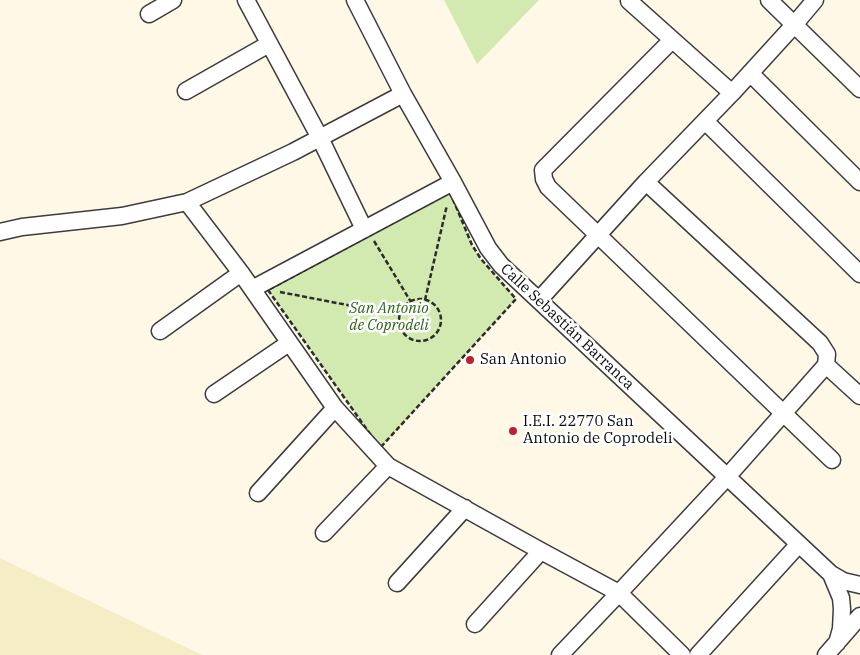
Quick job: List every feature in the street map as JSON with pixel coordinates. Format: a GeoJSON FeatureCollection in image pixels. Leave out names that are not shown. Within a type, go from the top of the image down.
{"type":"FeatureCollection","features":[{"type":"Feature","properties":{"kind":"street"},"geometry":{"type":"LineString","coordinates":[[149,14],[173,0]]}},
{"type":"Feature","properties":{"kind":"street"},"geometry":{"type":"LineString","coordinates":[[246,0],[320,138],[367,232]]}},
{"type":"Feature","properties":{"kind":"street","name":"Calle Sebastián Barranca"},"geometry":{"type":"LineString","coordinates":[[355,0],[452,187],[488,248],[501,265],[831,574],[843,581],[860,585]]}},
{"type":"Feature","properties":{"kind":"street"},"geometry":{"type":"LineString","coordinates":[[769,0],[860,89]]}},
{"type":"Feature","properties":{"kind":"street"},"geometry":{"type":"LineString","coordinates":[[539,300],[646,182],[732,93],[815,0]]}},
{"type":"Feature","properties":{"kind":"street"},"geometry":{"type":"LineString","coordinates":[[629,1],[732,93]]}},
{"type":"Feature","properties":{"kind":"street"},"geometry":{"type":"LineString","coordinates":[[672,40],[543,170],[544,180],[548,187],[832,460]]}},
{"type":"Feature","properties":{"kind":"street"},"geometry":{"type":"LineString","coordinates":[[186,91],[269,44]]}},
{"type":"Feature","properties":{"kind":"street"},"geometry":{"type":"LineString","coordinates":[[750,73],[860,182]]}},
{"type":"Feature","properties":{"kind":"street"},"geometry":{"type":"LineString","coordinates":[[0,232],[122,216],[187,202],[320,138],[403,94]]}},
{"type":"Feature","properties":{"kind":"street"},"geometry":{"type":"LineString","coordinates":[[705,121],[860,274]]}},
{"type":"Feature","properties":{"kind":"street"},"geometry":{"type":"LineString","coordinates":[[560,655],[727,477],[826,365],[827,354],[820,343],[646,182]]}},
{"type":"Feature","properties":{"kind":"street"},"geometry":{"type":"LineString","coordinates":[[260,290],[452,187]]}},
{"type":"Feature","properties":{"kind":"street"},"geometry":{"type":"LineString","coordinates":[[187,202],[240,273],[260,290],[289,342],[335,408],[388,466],[541,552],[619,593],[682,655]]}},
{"type":"Feature","properties":{"kind":"street"},"geometry":{"type":"LineString","coordinates":[[160,331],[240,273]]}},
{"type":"Feature","properties":{"kind":"street"},"geometry":{"type":"LineString","coordinates":[[214,394],[289,342]]}},
{"type":"Feature","properties":{"kind":"street"},"geometry":{"type":"LineString","coordinates":[[826,365],[860,396]]}},
{"type":"Feature","properties":{"kind":"street"},"geometry":{"type":"LineString","coordinates":[[258,493],[335,408]]}},
{"type":"Feature","properties":{"kind":"street"},"geometry":{"type":"LineString","coordinates":[[324,533],[388,466]]}},
{"type":"Feature","properties":{"kind":"street"},"geometry":{"type":"LineString","coordinates":[[397,583],[465,508]]}},
{"type":"Feature","properties":{"kind":"street"},"geometry":{"type":"LineString","coordinates":[[698,655],[799,544]]}},
{"type":"Feature","properties":{"kind":"street"},"geometry":{"type":"LineString","coordinates":[[475,624],[541,552]]}},
{"type":"Feature","properties":{"kind":"street"},"geometry":{"type":"LineString","coordinates":[[831,574],[841,598],[842,610],[840,629],[831,649]]}},
{"type":"Feature","properties":{"kind":"street"},"geometry":{"type":"LineString","coordinates":[[831,649],[860,616]]}},
{"type":"Feature","properties":{"kind":"path"},"geometry":{"type":"LineString","coordinates":[[260,290],[452,187]]}},
{"type":"Feature","properties":{"kind":"path"},"geometry":{"type":"LineString","coordinates":[[260,290],[380,448],[516,299],[480,260],[472,245],[452,187]]}},
{"type":"Feature","properties":{"kind":"path"},"geometry":{"type":"LineString","coordinates":[[425,300],[452,187]]}},
{"type":"Feature","properties":{"kind":"path"},"geometry":{"type":"LineString","coordinates":[[367,232],[411,302]]}},
{"type":"Feature","properties":{"kind":"path"},"geometry":{"type":"LineString","coordinates":[[260,290],[399,315]]}},
{"type":"Feature","properties":{"kind":"path"},"geometry":{"type":"LineString","coordinates":[[414,300],[425,300],[435,305],[439,311],[442,318],[441,325],[434,337],[421,342],[414,341],[403,334],[400,328],[399,315],[402,308],[414,300]]}},
{"type":"Feature","properties":{"kind":"shaded area"},"geometry":{"type":"Polygon","coordinates":[[[0,558],[202,655],[0,655],[0,558]]]}},
{"type":"Feature","properties":{"kind":"green space"},"geometry":{"type":"Polygon","coordinates":[[[444,0],[539,0],[477,64],[444,0]]]}},
{"type":"Feature","properties":{"kind":"green space","name":"San Antonio de Coprodeli"},"geometry":{"type":"Polygon","coordinates":[[[450,192],[472,245],[480,259],[516,299],[380,448],[268,290],[450,192]]]}},
{"type":"Feature","properties":{"kind":"place","name":"San Antonio"},"geometry":{"type":"Point","coordinates":[470,360]}},
{"type":"Feature","properties":{"kind":"place","name":"I.E.I. 22770 San Antonio de Coprodeli"},"geometry":{"type":"Point","coordinates":[513,431]}}]}
